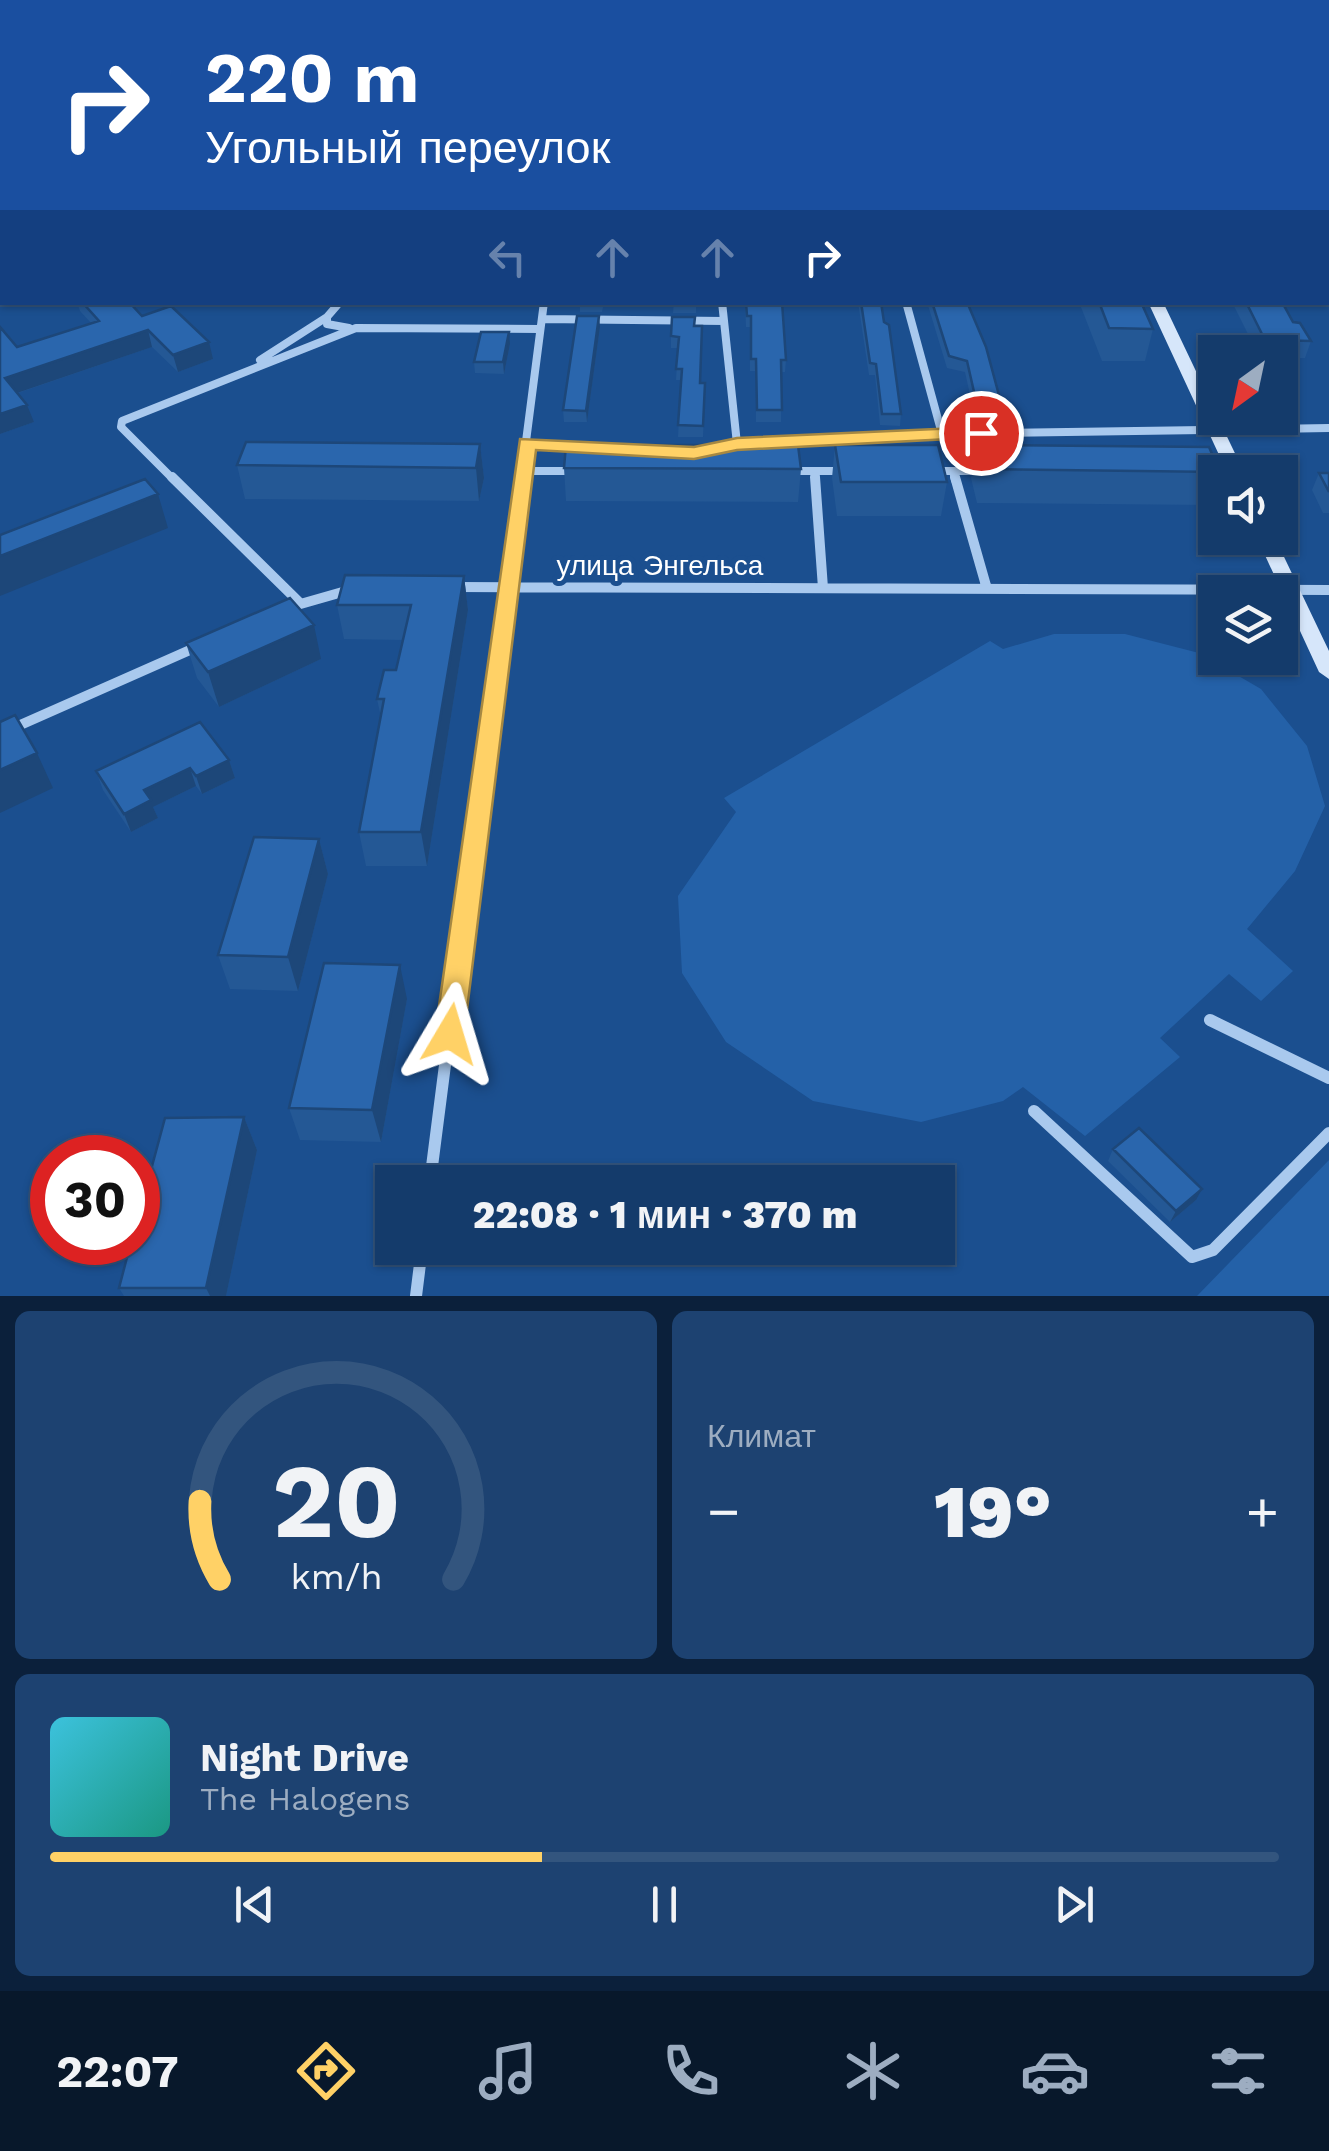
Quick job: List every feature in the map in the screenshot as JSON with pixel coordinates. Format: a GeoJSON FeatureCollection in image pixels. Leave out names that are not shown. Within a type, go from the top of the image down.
{"type":"FeatureCollection","features":[{"type":"Feature","properties":{"kind":"street"},"geometry":{"type":"LineString","coordinates":[[242,371],[327,317],[337,305]]}},
{"type":"Feature","properties":{"kind":"street"},"geometry":{"type":"LineString","coordinates":[[432,1165],[544,305]]}},
{"type":"Feature","properties":{"kind":"street"},"geometry":{"type":"LineString","coordinates":[[722,305],[737,444]]}},
{"type":"Feature","properties":{"kind":"street"},"geometry":{"type":"LineString","coordinates":[[907,305],[942,434]]}},
{"type":"Feature","properties":{"kind":"street"},"geometry":{"type":"LineString","coordinates":[[1156,305],[1198,392]]}},
{"type":"Feature","properties":{"kind":"street"},"geometry":{"type":"LineString","coordinates":[[327,317],[331,326],[356,328],[724,321]]}},
{"type":"Feature","properties":{"kind":"street"},"geometry":{"type":"LineString","coordinates":[[299,602],[121,427],[130,415],[356,328]]}},
{"type":"Feature","properties":{"kind":"street"},"geometry":{"type":"LineString","coordinates":[[716,450],[737,444],[942,434],[1198,428]]}},
{"type":"Feature","properties":{"kind":"street"},"geometry":{"type":"LineString","coordinates":[[1298,428],[1329,428]]}},
{"type":"Feature","properties":{"kind":"street"},"geometry":{"type":"LineString","coordinates":[[527,443],[582,447]]}},
{"type":"Feature","properties":{"kind":"street"},"geometry":{"type":"LineString","coordinates":[[522,470],[581,470]]}},
{"type":"Feature","properties":{"kind":"street"},"geometry":{"type":"LineString","coordinates":[[776,471],[854,471]]}},
{"type":"Feature","properties":{"kind":"street"},"geometry":{"type":"LineString","coordinates":[[815,471],[824,588]]}},
{"type":"Feature","properties":{"kind":"street"},"geometry":{"type":"LineString","coordinates":[[914,471],[990,471]]}},
{"type":"Feature","properties":{"kind":"street"},"geometry":{"type":"LineString","coordinates":[[954,471],[988,589]]}},
{"type":"Feature","properties":{"kind":"street"},"geometry":{"type":"LineString","coordinates":[[264,618],[299,602],[362,586]]}},
{"type":"Feature","properties":{"kind":"street","name":"улица Энгельса"},"geometry":{"type":"LineString","coordinates":[[434,587],[1198,590]]}},
{"type":"Feature","properties":{"kind":"street","name":"улица Энгельса"},"geometry":{"type":"LineString","coordinates":[[1298,590],[1329,590]]}},
{"type":"Feature","properties":{"kind":"street"},"geometry":{"type":"LineString","coordinates":[[1298,607],[1329,672]]}},
{"type":"Feature","properties":{"kind":"street"},"geometry":{"type":"LineString","coordinates":[[0,734],[211,641]]}},
{"type":"Feature","properties":{"kind":"street"},"geometry":{"type":"LineString","coordinates":[[1210,1020],[1329,1078]]}},
{"type":"Feature","properties":{"kind":"street"},"geometry":{"type":"LineString","coordinates":[[1034,1111],[1192,1257],[1213,1250],[1329,1133]]}},
{"type":"Feature","properties":{"kind":"street"},"geometry":{"type":"LineString","coordinates":[[416,1296],[420,1265]]}},
{"type":"Feature","properties":{"kind":"shaded area"},"geometry":{"type":"Polygon","coordinates":[[[1054,634],[1125,634],[1198,653],[1198,675],[1237,675],[1261,689],[1307,746],[1325,806],[1295,871],[1247,929],[1293,971],[1261,1001],[1229,974],[1160,1038],[1180,1057],[1085,1136],[1023,1087],[1003,1101],[921,1122],[813,1101],[726,1042],[682,973],[678,896],[736,812],[724,798],[990,641],[1003,649],[1054,634]]]}},
{"type":"Feature","properties":{"kind":"shaded area"},"geometry":{"type":"Polygon","coordinates":[[[1329,1160],[1329,1296],[1197,1296],[1329,1160]]]}},
{"type":"Feature","properties":{"kind":"building"},"geometry":{"type":"Polygon","coordinates":[[[85,305],[132,305],[142,316],[171,306],[209,342],[173,355],[148,330],[5,378],[27,405],[0,414],[0,327],[17,347],[99,321],[85,305]]]}},
{"type":"Feature","properties":{"kind":"building"},"geometry":{"type":"Polygon","coordinates":[[[746,305],[782,305],[786,360],[781,360],[782,410],[757,410],[756,359],[751,359],[751,316],[747,316],[746,305]]]}},
{"type":"Feature","properties":{"kind":"building"},"geometry":{"type":"Polygon","coordinates":[[[861,305],[881,305],[884,322],[889,325],[901,414],[882,414],[876,364],[870,363],[861,305]]]}},
{"type":"Feature","properties":{"kind":"building"},"geometry":{"type":"Polygon","coordinates":[[[933,305],[968,305],[986,347],[1004,414],[979,414],[967,361],[949,356],[933,305]]]}},
{"type":"Feature","properties":{"kind":"building"},"geometry":{"type":"Polygon","coordinates":[[[1100,305],[1142,305],[1153,329],[1109,328],[1100,305]]]}},
{"type":"Feature","properties":{"kind":"building"},"geometry":{"type":"Polygon","coordinates":[[[1248,305],[1284,305],[1311,341],[1298,341],[1298,335],[1262,335],[1248,305]]]}},
{"type":"Feature","properties":{"kind":"building"},"geometry":{"type":"Polygon","coordinates":[[[577,316],[599,316],[586,411],[563,410],[577,316]]]}},
{"type":"Feature","properties":{"kind":"building"},"geometry":{"type":"Polygon","coordinates":[[[672,317],[695,317],[694,326],[702,326],[703,426],[678,425],[682,369],[676,369],[679,337],[671,336],[672,317]]]}},
{"type":"Feature","properties":{"kind":"building"},"geometry":{"type":"Polygon","coordinates":[[[481,332],[509,332],[503,362],[474,362],[481,332]]]}},
{"type":"Feature","properties":{"kind":"building"},"geometry":{"type":"Polygon","coordinates":[[[246,442],[480,444],[476,468],[237,465],[246,442]]]}},
{"type":"Feature","properties":{"kind":"building"},"geometry":{"type":"Polygon","coordinates":[[[566,445],[798,445],[801,469],[564,468],[566,445]]]}},
{"type":"Feature","properties":{"kind":"building"},"geometry":{"type":"Polygon","coordinates":[[[835,445],[938,445],[947,482],[841,482],[835,445]]]}},
{"type":"Feature","properties":{"kind":"building"},"geometry":{"type":"Polygon","coordinates":[[[977,445],[1209,447],[1213,455],[1198,455],[1198,472],[983,469],[977,445]]]}},
{"type":"Feature","properties":{"kind":"building"},"geometry":{"type":"Polygon","coordinates":[[[1319,473],[1329,473],[1329,492],[1319,473]]]}},
{"type":"Feature","properties":{"kind":"building"},"geometry":{"type":"Polygon","coordinates":[[[145,479],[158,494],[0,556],[0,535],[145,479]]]}},
{"type":"Feature","properties":{"kind":"building"},"geometry":{"type":"Polygon","coordinates":[[[345,575],[464,576],[421,832],[359,832],[384,699],[377,699],[384,670],[396,670],[411,605],[337,605],[345,575]]]}},
{"type":"Feature","properties":{"kind":"building"},"geometry":{"type":"Polygon","coordinates":[[[290,598],[314,625],[208,672],[186,643],[290,598]]]}},
{"type":"Feature","properties":{"kind":"building"},"geometry":{"type":"Polygon","coordinates":[[[15,715],[37,753],[0,770],[0,722],[15,715]]]}},
{"type":"Feature","properties":{"kind":"building"},"geometry":{"type":"Polygon","coordinates":[[[200,722],[229,760],[196,776],[190,768],[144,790],[151,800],[124,814],[96,771],[200,722]]]}},
{"type":"Feature","properties":{"kind":"building"},"geometry":{"type":"Polygon","coordinates":[[[254,837],[319,839],[288,957],[218,955],[254,837]]]}},
{"type":"Feature","properties":{"kind":"building"},"geometry":{"type":"Polygon","coordinates":[[[324,963],[400,965],[372,1110],[289,1108],[324,963]]]}},
{"type":"Feature","properties":{"kind":"building"},"geometry":{"type":"Polygon","coordinates":[[[244,1117],[206,1288],[119,1288],[125,1265],[160,1265],[160,1137],[165,1118],[244,1117]]]}},
{"type":"Feature","properties":{"kind":"building"},"geometry":{"type":"Polygon","coordinates":[[[1139,1128],[1202,1189],[1176,1211],[1113,1149],[1139,1128]]]}},
{"type":"Feature","properties":{"kind":"route"},"geometry":{"type":"LineString","coordinates":[[450,1034],[527,443],[694,453],[737,444],[981,433]]}}]}
